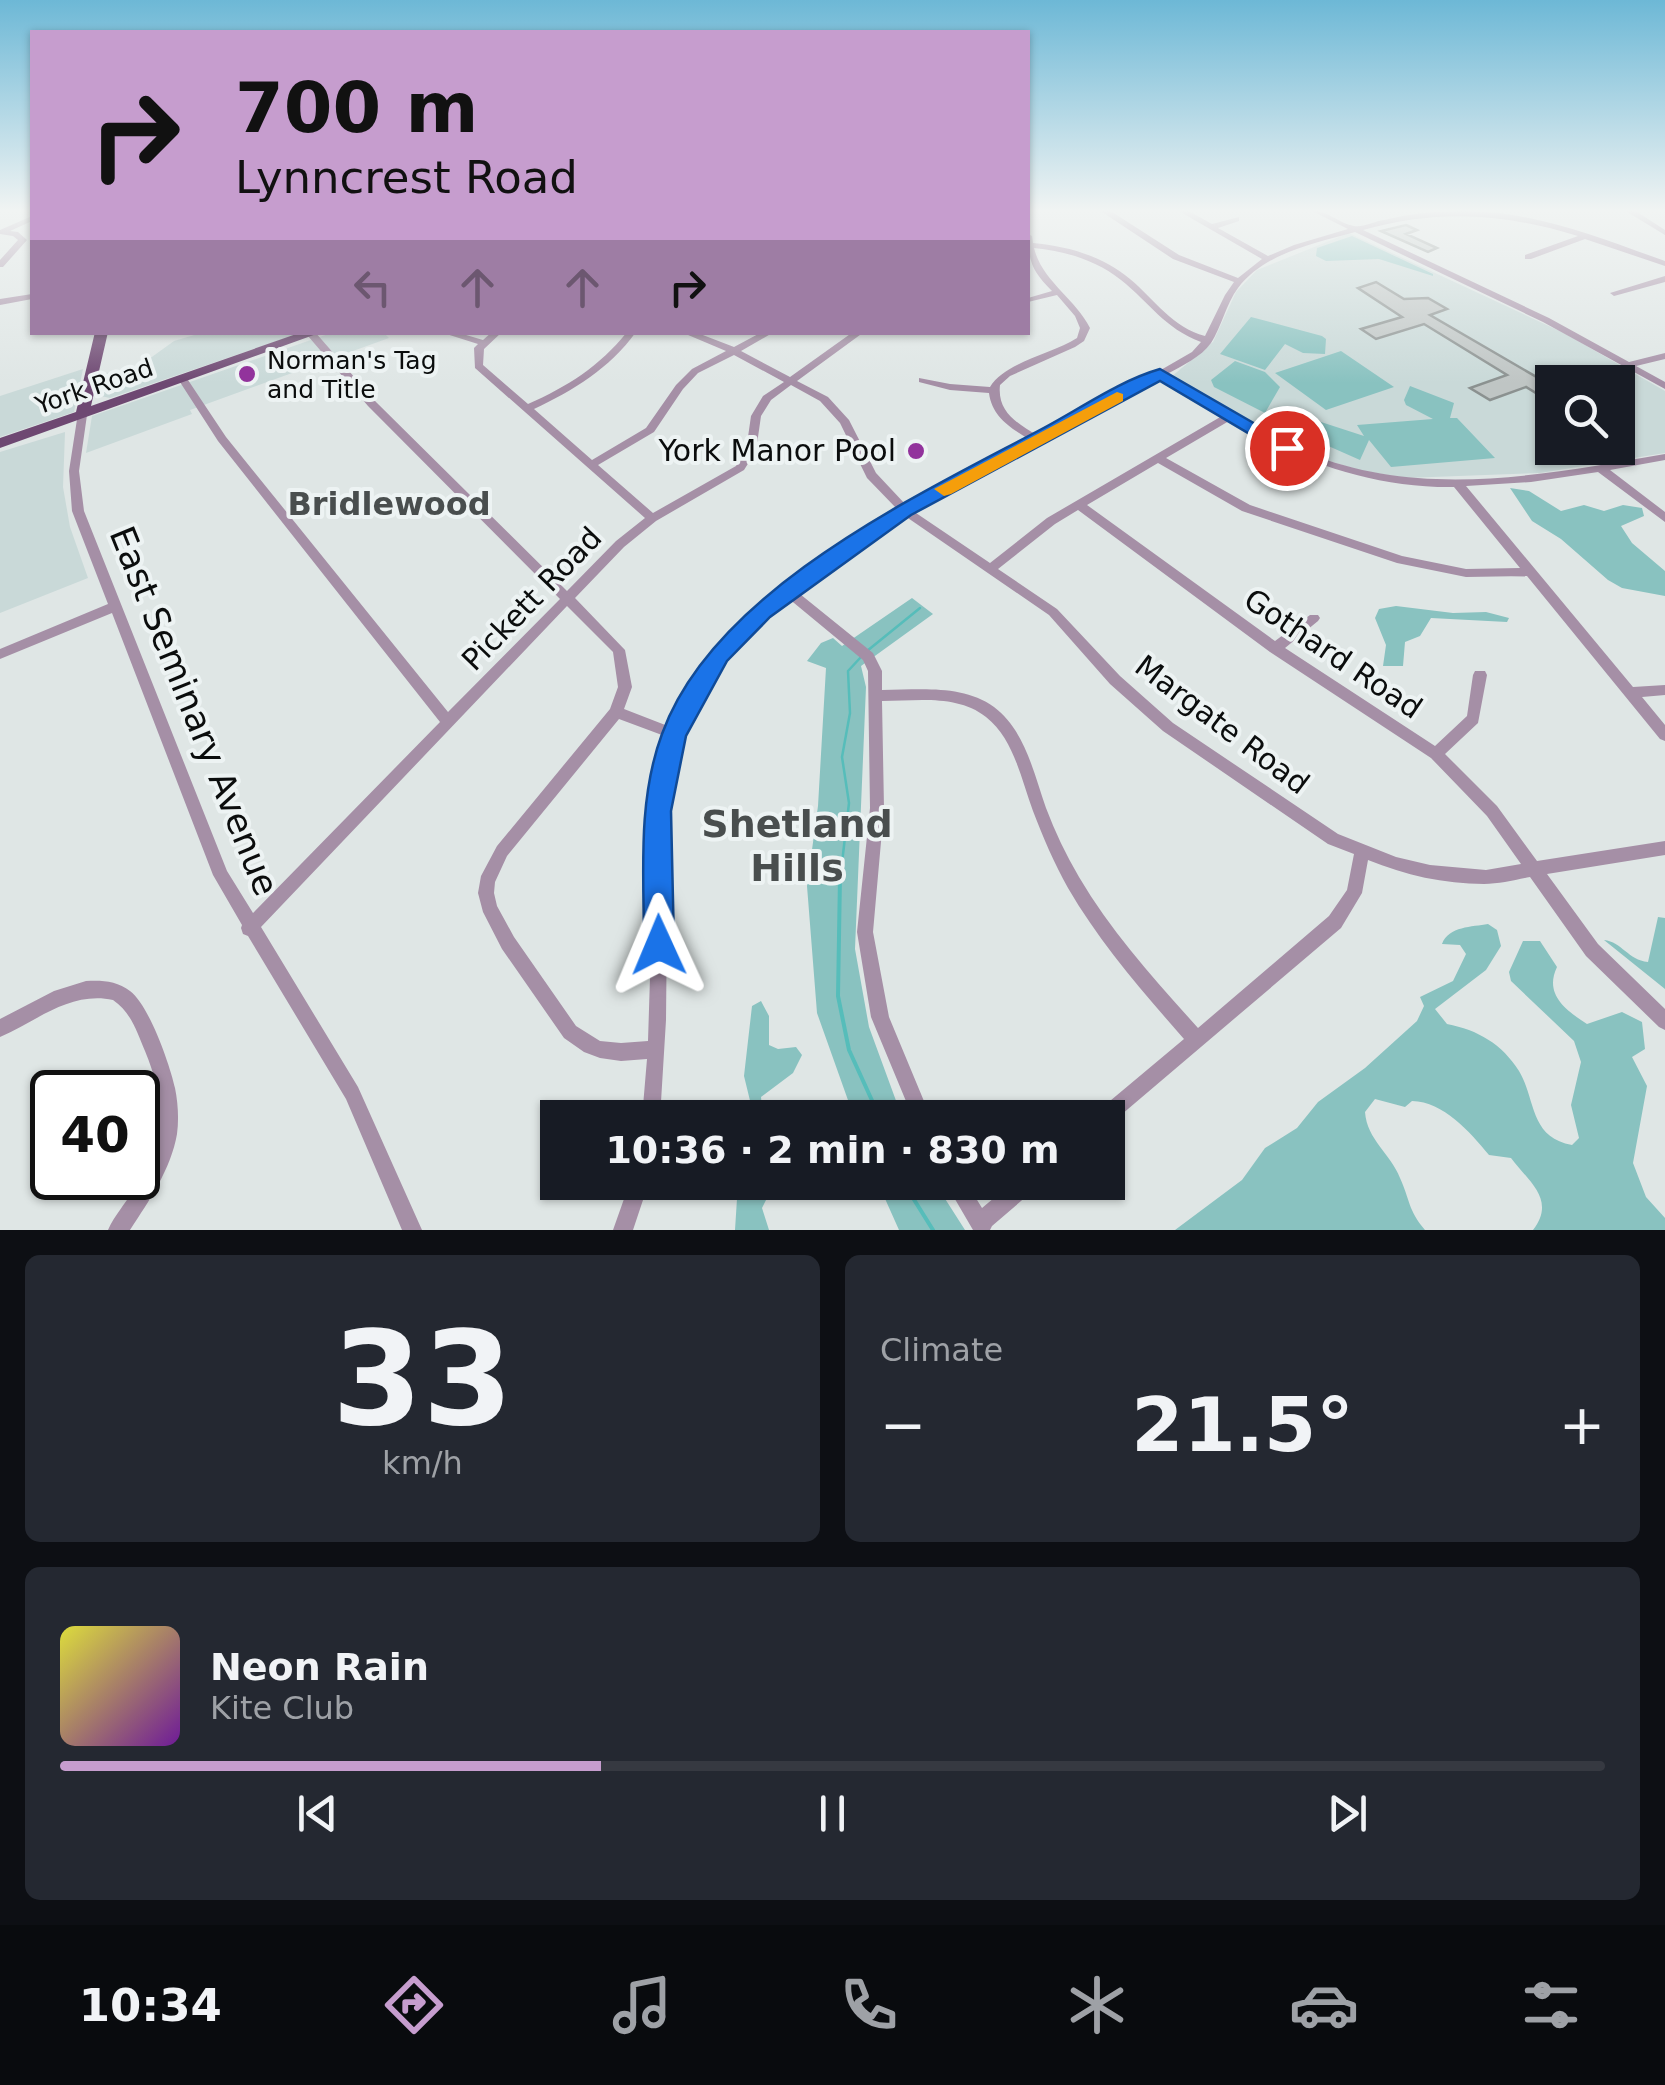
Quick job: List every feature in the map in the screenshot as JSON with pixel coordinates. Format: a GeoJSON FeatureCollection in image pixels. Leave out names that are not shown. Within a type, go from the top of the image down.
{"type":"FeatureCollection","features":[{"type":"Feature","properties":{"kind":"main road"},"geometry":{"type":"LineString","coordinates":[[82,414],[101,335]]}},
{"type":"Feature","properties":{"kind":"main road","name":"York Road"},"geometry":{"type":"LineString","coordinates":[[0,443],[308,335]]}},
{"type":"Feature","properties":{"kind":"street"},"geometry":{"type":"LineString","coordinates":[[1035,267],[1083,322],[1080,340],[1007,374],[993,390],[995,404],[1003,416],[1036,440]]}},
{"type":"Feature","properties":{"kind":"street"},"geometry":{"type":"LineString","coordinates":[[1107,267],[1132,284],[1170,325],[1208,340]]}},
{"type":"Feature","properties":{"kind":"street"},"geometry":{"type":"LineString","coordinates":[[1204,267],[1238,280]]}},
{"type":"Feature","properties":{"kind":"street"},"geometry":{"type":"LineString","coordinates":[[652,1100],[658,811],[674,734],[718,655],[762,611],[904,510],[1195,354],[1208,340],[1238,280],[1258,267]]}},
{"type":"Feature","properties":{"kind":"street"},"geometry":{"type":"LineString","coordinates":[[1434,267],[1546,320],[1629,365],[1665,356]]}},
{"type":"Feature","properties":{"kind":"street"},"geometry":{"type":"LineString","coordinates":[[1614,293],[1665,280]]}},
{"type":"Feature","properties":{"kind":"street"},"geometry":{"type":"LineString","coordinates":[[1030,300],[1056,293]]}},
{"type":"Feature","properties":{"kind":"street"},"geometry":{"type":"LineString","coordinates":[[0,302],[30,297]]}},
{"type":"Feature","properties":{"kind":"street"},"geometry":{"type":"LineString","coordinates":[[316,335],[372,404],[608,638],[624,662],[625,687],[616,712],[502,850],[486,893],[496,923],[570,1032],[585,1046],[616,1053],[656,1049]]}},
{"type":"Feature","properties":{"kind":"street"},"geometry":{"type":"LineString","coordinates":[[455,335],[483,343]]}},
{"type":"Feature","properties":{"kind":"street"},"geometry":{"type":"LineString","coordinates":[[494,335],[483,343],[477,355],[478,366],[652,518]]}},
{"type":"Feature","properties":{"kind":"street"},"geometry":{"type":"LineString","coordinates":[[526,409],[588,378],[608,362],[630,335]]}},
{"type":"Feature","properties":{"kind":"street","name":"Margate Road"},"geometry":{"type":"LineString","coordinates":[[693,335],[791,380],[836,410],[871,475],[904,510],[1054,612],[1115,680],[1168,727],[1297,818],[1362,853],[1430,872],[1486,877],[1665,848]]}},
{"type":"Feature","properties":{"kind":"street"},"geometry":{"type":"LineString","coordinates":[[591,465],[644,436],[688,376],[764,335]]}},
{"type":"Feature","properties":{"kind":"street","name":"Pickett Road"},"geometry":{"type":"LineString","coordinates":[[249,928],[620,544],[652,518],[740,468],[752,451],[754,422],[762,404],[856,335]]}},
{"type":"Feature","properties":{"kind":"street"},"geometry":{"type":"LineString","coordinates":[[1635,368],[1665,386]]}},
{"type":"Feature","properties":{"kind":"street"},"geometry":{"type":"LineString","coordinates":[[1160,374],[1287,448],[1336,467],[1394,480],[1458,484],[1665,457]]}},
{"type":"Feature","properties":{"kind":"street"},"geometry":{"type":"LineString","coordinates":[[183,379],[232,452],[448,722]]}},
{"type":"Feature","properties":{"kind":"street"},"geometry":{"type":"LineString","coordinates":[[922,380],[950,387],[993,390]]}},
{"type":"Feature","properties":{"kind":"street","name":"East Seminary Avenue"},"geometry":{"type":"LineString","coordinates":[[82,414],[74,471],[76,502],[202,833],[249,928],[352,1094],[412,1230]]}},
{"type":"Feature","properties":{"kind":"street"},"geometry":{"type":"LineString","coordinates":[[991,568],[1033,533],[1230,416]]}},
{"type":"Feature","properties":{"kind":"street"},"geometry":{"type":"LineString","coordinates":[[1158,458],[1246,508],[1402,560],[1477,574],[1530,572]]}},
{"type":"Feature","properties":{"kind":"street"},"geometry":{"type":"LineString","coordinates":[[1600,468],[1665,518]]}},
{"type":"Feature","properties":{"kind":"street"},"geometry":{"type":"LineString","coordinates":[[1458,484],[1665,735]]}},
{"type":"Feature","properties":{"kind":"street","name":"Gothard Road"},"geometry":{"type":"LineString","coordinates":[[1079,505],[1275,648],[1436,754],[1471,786],[1592,950],[1665,1021]]}},
{"type":"Feature","properties":{"kind":"street"},"geometry":{"type":"LineString","coordinates":[[788,591],[863,653],[875,671],[877,808],[864,932],[880,1017],[915,1100]]}},
{"type":"Feature","properties":{"kind":"street"},"geometry":{"type":"LineString","coordinates":[[0,654],[114,607]]}},
{"type":"Feature","properties":{"kind":"street"},"geometry":{"type":"LineString","coordinates":[[1275,648],[1314,618]]}},
{"type":"Feature","properties":{"kind":"street"},"geometry":{"type":"LineString","coordinates":[[1436,754],[1473,719],[1480,675]]}},
{"type":"Feature","properties":{"kind":"street"},"geometry":{"type":"LineString","coordinates":[[1630,693],[1665,690]]}},
{"type":"Feature","properties":{"kind":"street"},"geometry":{"type":"LineString","coordinates":[[876,696],[962,698],[1000,721],[1015,744],[1059,859],[1088,912],[1197,1040]]}},
{"type":"Feature","properties":{"kind":"street"},"geometry":{"type":"LineString","coordinates":[[616,712],[674,734]]}},
{"type":"Feature","properties":{"kind":"street"},"geometry":{"type":"LineString","coordinates":[[1125,1101],[1335,922],[1354,893],[1362,853]]}},
{"type":"Feature","properties":{"kind":"street"},"geometry":{"type":"LineString","coordinates":[[0,1028],[85,990],[114,990],[134,1006],[166,1076],[171,1111],[163,1152],[152,1178],[118,1230]]}},
{"type":"Feature","properties":{"kind":"street"},"geometry":{"type":"LineString","coordinates":[[623,1230],[634,1200]]}},
{"type":"Feature","properties":{"kind":"street"},"geometry":{"type":"LineString","coordinates":[[965,1200],[982,1226],[1009,1200]]}},
{"type":"Feature","properties":{"kind":"shaded area"},"geometry":{"type":"Polygon","coordinates":[[[1263,267],[1423,267],[1564,333],[1620,365],[1535,365],[1535,465],[1590,465],[1540,473],[1405,478],[1313,456],[1171,377],[1213,342],[1236,292],[1263,267]]]}},
{"type":"Feature","properties":{"kind":"shaded area"},"geometry":{"type":"Polygon","coordinates":[[[1406,267],[1419,267],[1433,276],[1406,267]]]}},
{"type":"Feature","properties":{"kind":"shaded area"},"geometry":{"type":"Polygon","coordinates":[[[1251,317],[1322,336],[1326,339],[1325,354],[1303,353],[1285,344],[1265,370],[1220,354],[1251,317]]]}},
{"type":"Feature","properties":{"kind":"shaded area"},"geometry":{"type":"Polygon","coordinates":[[[194,335],[295,335],[110,398],[96,395],[101,374],[138,367],[174,341],[194,335]]]}},
{"type":"Feature","properties":{"kind":"shaded area"},"geometry":{"type":"Polygon","coordinates":[[[325,335],[389,338],[190,410],[192,414],[86,453],[92,416],[325,335]]]}},
{"type":"Feature","properties":{"kind":"shaded area"},"geometry":{"type":"Polygon","coordinates":[[[1341,351],[1394,387],[1326,410],[1275,373],[1341,351]]]}},
{"type":"Feature","properties":{"kind":"shaded area"},"geometry":{"type":"Polygon","coordinates":[[[1235,361],[1265,372],[1280,387],[1265,413],[1214,387],[1211,380],[1235,361]]]}},
{"type":"Feature","properties":{"kind":"shaded area"},"geometry":{"type":"Polygon","coordinates":[[[83,369],[74,412],[0,437],[0,396],[83,369]]]}},
{"type":"Feature","properties":{"kind":"shaded area"},"geometry":{"type":"Polygon","coordinates":[[[1635,374],[1665,391],[1665,453],[1635,458],[1635,374]]]}},
{"type":"Feature","properties":{"kind":"shaded area"},"geometry":{"type":"Polygon","coordinates":[[[1410,386],[1454,403],[1450,418],[1457,418],[1495,458],[1391,467],[1369,440],[1360,460],[1317,441],[1321,422],[1364,436],[1357,425],[1433,419],[1406,405],[1410,386]]]}},
{"type":"Feature","properties":{"kind":"shaded area"},"geometry":{"type":"Polygon","coordinates":[[[65,432],[63,487],[70,527],[88,578],[0,613],[0,452],[65,432]]]}},
{"type":"Feature","properties":{"kind":"shaded area"},"geometry":{"type":"Polygon","coordinates":[[[1510,488],[1529,491],[1561,511],[1584,505],[1604,511],[1623,505],[1642,508],[1644,516],[1621,526],[1632,543],[1665,571],[1665,596],[1622,588],[1608,580],[1561,539],[1532,521],[1510,488]]]}},
{"type":"Feature","properties":{"kind":"shaded area"},"geometry":{"type":"Polygon","coordinates":[[[912,598],[933,614],[861,666],[866,687],[855,949],[869,1027],[896,1100],[848,1100],[817,1013],[807,886],[818,806],[826,668],[807,661],[821,643],[833,638],[842,646],[912,598]]]}},
{"type":"Feature","properties":{"kind":"shaded area"},"geometry":{"type":"Polygon","coordinates":[[[1396,606],[1453,613],[1486,612],[1509,618],[1507,622],[1431,618],[1420,636],[1405,642],[1403,666],[1383,666],[1386,645],[1375,618],[1379,609],[1396,606]]]}},
{"type":"Feature","properties":{"kind":"shaded area"},"geometry":{"type":"Polygon","coordinates":[[[1658,917],[1665,918],[1665,989],[1604,940],[1648,962],[1658,917]]]}},
{"type":"Feature","properties":{"kind":"shaded area"},"geometry":{"type":"Polygon","coordinates":[[[1488,924],[1497,930],[1501,946],[1486,970],[1435,1009],[1447,1024],[1479,1034],[1505,1053],[1519,1071],[1541,1125],[1558,1141],[1572,1145],[1579,1138],[1571,1105],[1581,1062],[1574,1041],[1511,981],[1509,972],[1523,941],[1540,941],[1557,967],[1555,993],[1579,1019],[1587,1024],[1622,1012],[1642,1022],[1645,1049],[1632,1057],[1647,1086],[1633,1163],[1646,1197],[1665,1218],[1665,1230],[1533,1230],[1542,1210],[1541,1201],[1511,1158],[1489,1155],[1464,1128],[1435,1106],[1412,1101],[1405,1107],[1375,1099],[1365,1112],[1370,1131],[1396,1169],[1412,1211],[1425,1230],[1175,1230],[1242,1180],[1265,1148],[1297,1128],[1318,1102],[1365,1068],[1417,1021],[1424,1006],[1420,997],[1453,981],[1466,954],[1460,945],[1442,944],[1445,938],[1462,928],[1488,924]]]}},
{"type":"Feature","properties":{"kind":"shaded area"},"geometry":{"type":"Polygon","coordinates":[[[761,1001],[769,1016],[769,1045],[778,1049],[796,1047],[802,1055],[793,1073],[761,1100],[750,1100],[744,1076],[752,1006],[761,1001]]]}},
{"type":"Feature","properties":{"kind":"shaded area"},"geometry":{"type":"Polygon","coordinates":[[[737,1200],[766,1200],[762,1208],[769,1230],[735,1230],[737,1200]]]}},
{"type":"Feature","properties":{"kind":"shaded area"},"geometry":{"type":"Polygon","coordinates":[[[886,1200],[946,1200],[965,1230],[899,1230],[886,1200]]]}},
{"type":"Feature","properties":{"kind":"building"},"geometry":{"type":"Polygon","coordinates":[[[1376,282],[1404,299],[1428,298],[1447,309],[1430,315],[1535,376],[1535,393],[1526,387],[1490,400],[1470,388],[1507,375],[1424,324],[1376,339],[1361,329],[1402,317],[1358,288],[1376,282]]]}},
{"type":"Feature","properties":{"kind":"waterway"},"geometry":{"type":"LineString","coordinates":[[867,651],[920,608]]}},
{"type":"Feature","properties":{"kind":"waterway"},"geometry":{"type":"LineString","coordinates":[[840,880],[849,803],[842,757],[850,713],[848,671],[861,657]]}},
{"type":"Feature","properties":{"kind":"waterway"},"geometry":{"type":"LineString","coordinates":[[840,877],[838,996],[849,1050],[872,1100]]}},
{"type":"Feature","properties":{"kind":"waterway"},"geometry":{"type":"LineString","coordinates":[[914,1200],[933,1230]]}},
{"type":"Feature","properties":{"kind":"slow traffic"},"geometry":{"type":"LineString","coordinates":[[944,489],[1117,397]]}},
{"type":"Feature","properties":{"kind":"place","name":"Norman's Tag and Title"},"geometry":{"type":"Point","coordinates":[247,374]}},
{"type":"Feature","properties":{"kind":"place","name":"York Manor Pool"},"geometry":{"type":"Point","coordinates":[916,451]}},
{"type":"Feature","properties":{"kind":"district","name":"Bridlewood"},"geometry":{"type":"Point","coordinates":[389,504]}},
{"type":"Feature","properties":{"kind":"district","name":"Shetland Hills"},"geometry":{"type":"Point","coordinates":[797,846]}},
{"type":"Feature","properties":{"kind":"route"},"geometry":{"type":"LineString","coordinates":[[659,945],[658,811],[674,734],[718,655],[762,611],[904,510],[1160,374],[1287,448]]}}]}
